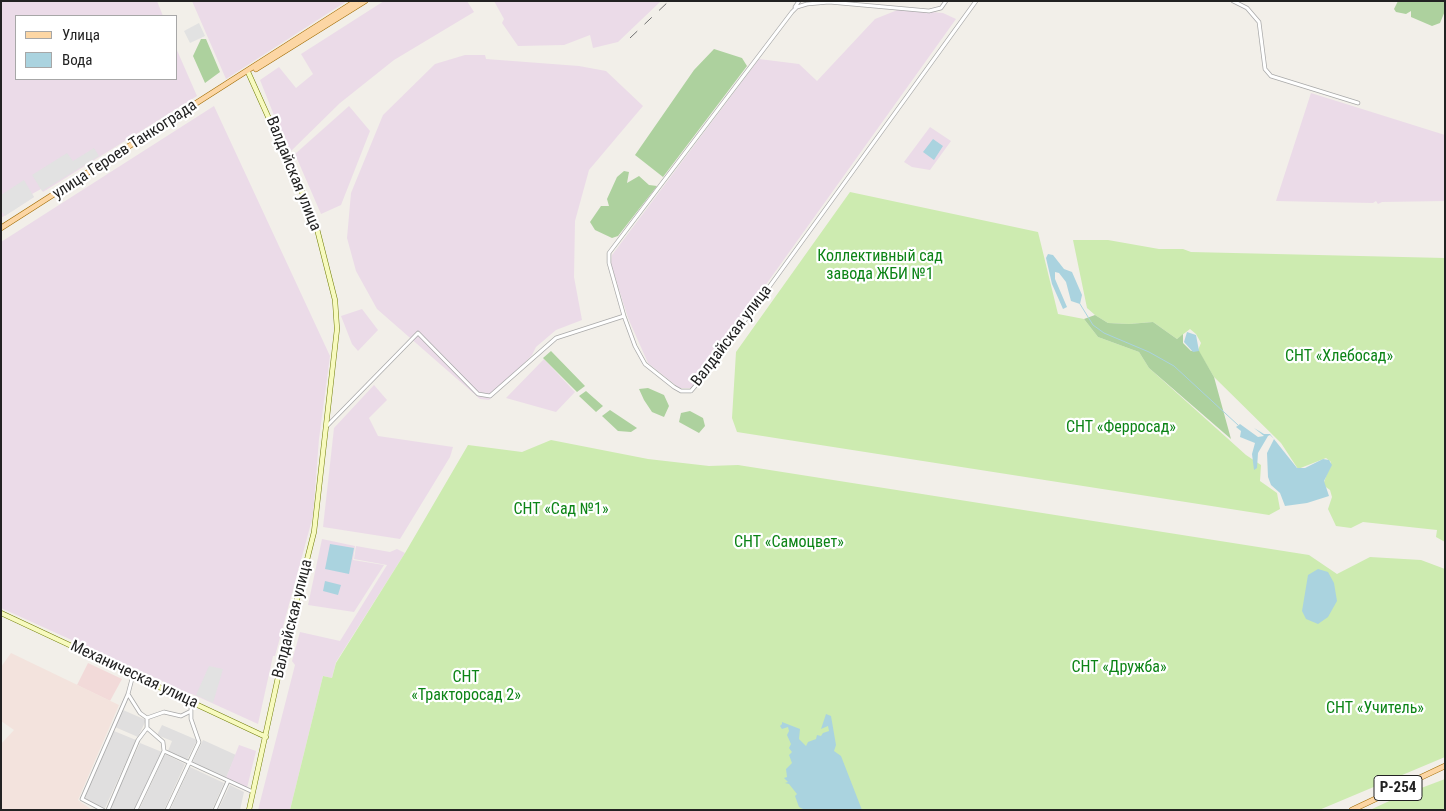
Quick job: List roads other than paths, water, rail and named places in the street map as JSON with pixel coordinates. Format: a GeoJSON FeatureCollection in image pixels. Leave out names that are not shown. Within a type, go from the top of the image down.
{"type":"FeatureCollection","features":[{"type":"Feature","properties":{"kind":"main road","name":"улица Героев Танкограда"},"geometry":{"type":"LineString","coordinates":[[1,228],[248,72],[356,1]]}},
{"type":"Feature","properties":{"kind":"main road","name":"улица Героев Танкограда"},"geometry":{"type":"LineString","coordinates":[[248,72],[274,59],[365,1]]}},
{"type":"Feature","properties":{"kind":"main road","name":"Р-254"},"geometry":{"type":"LineString","coordinates":[[1352,810],[1445,766]]}},
{"type":"Feature","properties":{"kind":"street"},"geometry":{"type":"LineString","coordinates":[[326,427],[418,333],[478,394],[490,396],[556,338],[624,316],[608,263],[609,253],[799,1]]}},
{"type":"Feature","properties":{"kind":"street"},"geometry":{"type":"LineString","coordinates":[[792,12],[797,7],[829,2],[929,11],[940,8],[946,1]]}},
{"type":"Feature","properties":{"kind":"street","name":"Валдайская улица"},"geometry":{"type":"LineString","coordinates":[[624,316],[640,357],[653,372],[682,392],[691,391],[696,387],[976,1]]}},
{"type":"Feature","properties":{"kind":"street"},"geometry":{"type":"LineString","coordinates":[[1233,1],[1247,8],[1259,22],[1265,69],[1271,76],[1358,103]]}},
{"type":"Feature","properties":{"kind":"street","name":"Валдайская улица"},"geometry":{"type":"LineString","coordinates":[[248,72],[315,221],[335,300],[337,329],[320,502],[282,659],[249,810]]}},
{"type":"Feature","properties":{"kind":"street","name":"Механическая улица"},"geometry":{"type":"LineString","coordinates":[[1,614],[266,737]]}},
{"type":"Feature","properties":{"kind":"street"},"geometry":{"type":"LineString","coordinates":[[104,810],[82,800],[128,694],[133,675]]}},
{"type":"Feature","properties":{"kind":"street"},"geometry":{"type":"LineString","coordinates":[[128,694],[140,713],[147,718]]}},
{"type":"Feature","properties":{"kind":"street"},"geometry":{"type":"LineString","coordinates":[[167,810],[199,742],[192,726],[192,702]]}},
{"type":"Feature","properties":{"kind":"street"},"geometry":{"type":"LineString","coordinates":[[147,718],[157,713],[181,716],[191,711]]}},
{"type":"Feature","properties":{"kind":"street"},"geometry":{"type":"LineString","coordinates":[[108,810],[138,740],[147,728],[147,718]]}},
{"type":"Feature","properties":{"kind":"street"},"geometry":{"type":"LineString","coordinates":[[136,810],[164,751],[163,742],[147,728]]}},
{"type":"Feature","properties":{"kind":"street"},"geometry":{"type":"LineString","coordinates":[[164,751],[254,792]]}},
{"type":"Feature","properties":{"kind":"street"},"geometry":{"type":"LineString","coordinates":[[215,810],[228,781]]}},
{"type":"Feature","properties":{"kind":"water"},"geometry":{"type":"Polygon","coordinates":[[[933,139],[943,146],[934,160],[923,152],[933,139]]]}},
{"type":"Feature","properties":{"kind":"water"},"geometry":{"type":"Polygon","coordinates":[[[1048,254],[1053,255],[1064,269],[1072,272],[1082,295],[1080,304],[1071,301],[1066,282],[1059,273],[1055,272],[1055,279],[1067,307],[1063,309],[1052,284],[1046,258],[1048,254]]]}},
{"type":"Feature","properties":{"kind":"water"},"geometry":{"type":"Polygon","coordinates":[[[1187,332],[1196,335],[1199,351],[1193,352],[1184,342],[1187,332]]]}},
{"type":"Feature","properties":{"kind":"water"},"geometry":{"type":"Polygon","coordinates":[[[1240,424],[1258,437],[1264,436],[1254,428],[1264,434],[1270,434],[1274,439],[1270,435],[1268,436],[1258,453],[1257,468],[1254,470],[1252,454],[1255,443],[1240,437],[1241,431],[1236,427],[1240,424]]]}},
{"type":"Feature","properties":{"kind":"water"},"geometry":{"type":"Polygon","coordinates":[[[1274,439],[1297,468],[1305,468],[1323,459],[1329,460],[1332,465],[1324,481],[1329,496],[1307,503],[1285,506],[1280,493],[1271,485],[1268,477],[1267,453],[1274,439]]]}},
{"type":"Feature","properties":{"kind":"water"},"geometry":{"type":"Polygon","coordinates":[[[330,544],[354,548],[349,574],[325,569],[330,544]]]}},
{"type":"Feature","properties":{"kind":"water"},"geometry":{"type":"Polygon","coordinates":[[[1318,569],[1328,572],[1334,583],[1337,601],[1328,617],[1318,624],[1306,619],[1302,611],[1308,575],[1318,569]]]}},
{"type":"Feature","properties":{"kind":"water"},"geometry":{"type":"Polygon","coordinates":[[[325,581],[341,585],[338,595],[323,591],[325,581]]]}},
{"type":"Feature","properties":{"kind":"water"},"geometry":{"type":"Polygon","coordinates":[[[826,714],[831,716],[836,745],[834,751],[841,756],[862,810],[805,810],[799,807],[795,796],[797,794],[789,784],[785,783],[788,782],[784,778],[787,777],[786,769],[792,763],[789,755],[792,752],[789,748],[791,744],[787,735],[788,727],[782,729],[780,726],[782,722],[800,729],[799,739],[806,746],[808,742],[816,739],[817,735],[821,736],[829,731],[828,726],[821,729],[826,714]]]}},
{"type":"Feature","properties":{"kind":"waterway"},"geometry":{"type":"LineString","coordinates":[[1080,304],[1093,325],[1104,333],[1149,352],[1174,366],[1238,425]]}},
{"type":"Feature","properties":{"kind":"railway"},"geometry":{"type":"LineString","coordinates":[[630,38],[669,1]]}},
{"type":"Feature","properties":{"kind":"park label","name":"Коллективный сад завода ЖБИ №1"},"geometry":{"type":"Point","coordinates":[880,266]}},
{"type":"Feature","properties":{"kind":"park label","name":"СНТ «Хлебосад»"},"geometry":{"type":"Point","coordinates":[1339,357]}},
{"type":"Feature","properties":{"kind":"park label","name":"СНТ «Ферросад»"},"geometry":{"type":"Point","coordinates":[1121,428]}},
{"type":"Feature","properties":{"kind":"park label","name":"СНТ «Сад №1»"},"geometry":{"type":"Point","coordinates":[561,510]}},
{"type":"Feature","properties":{"kind":"park label","name":"СНТ «Самоцвет»"},"geometry":{"type":"Point","coordinates":[789,543]}},
{"type":"Feature","properties":{"kind":"park label","name":"СНТ «Дружба»"},"geometry":{"type":"Point","coordinates":[1119,668]}},
{"type":"Feature","properties":{"kind":"park label","name":"СНТ «Тракторосад 2»"},"geometry":{"type":"Point","coordinates":[466,687]}},
{"type":"Feature","properties":{"kind":"park label","name":"СНТ «Учитель»"},"geometry":{"type":"Point","coordinates":[1375,709]}}]}
